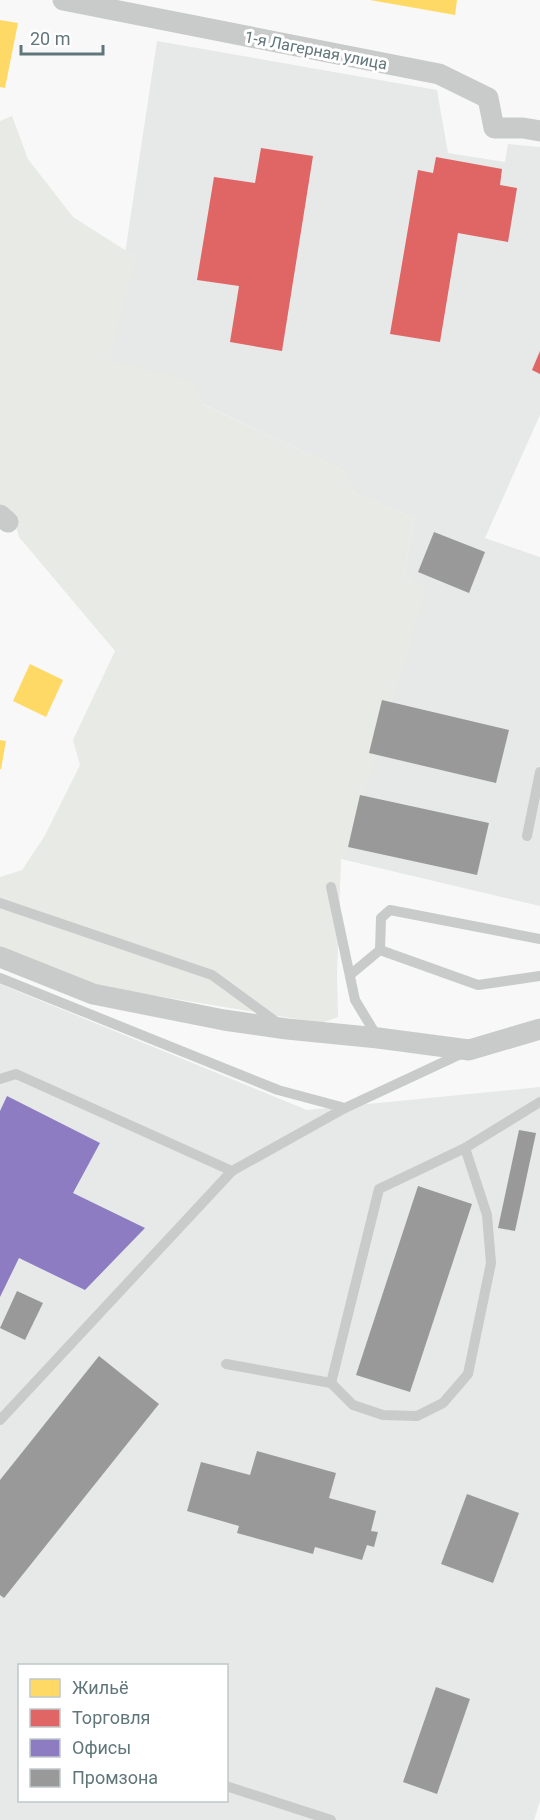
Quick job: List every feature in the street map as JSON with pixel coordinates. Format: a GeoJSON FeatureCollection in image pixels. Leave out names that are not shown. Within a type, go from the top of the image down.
{"type":"FeatureCollection","features":[{"type":"Feature","properties":{"kind":"street","name":"1-я Лагерная улица"},"geometry":{"type":"LineString","coordinates":[[63,0],[439,74],[488,98],[494,128],[523,128],[540,131]]}},
{"type":"Feature","properties":{"kind":"street"},"geometry":{"type":"LineString","coordinates":[[0,957],[93,994],[224,1020],[287,1029],[469,1050],[540,1029]]}},
{"type":"Feature","properties":{"kind":"lane"},"geometry":{"type":"LineString","coordinates":[[527,836],[540,772]]}},
{"type":"Feature","properties":{"kind":"lane"},"geometry":{"type":"LineString","coordinates":[[331,887],[355,1000],[378,1038]]}},
{"type":"Feature","properties":{"kind":"lane"},"geometry":{"type":"LineString","coordinates":[[0,903],[212,975],[287,1029]]}},
{"type":"Feature","properties":{"kind":"lane"},"geometry":{"type":"LineString","coordinates":[[350,975],[380,950],[381,918],[390,910],[540,939]]}},
{"type":"Feature","properties":{"kind":"lane"},"geometry":{"type":"LineString","coordinates":[[380,950],[478,985],[540,976]]}},
{"type":"Feature","properties":{"kind":"lane"},"geometry":{"type":"LineString","coordinates":[[0,978],[278,1090],[345,1108]]}},
{"type":"Feature","properties":{"kind":"lane"},"geometry":{"type":"LineString","coordinates":[[0,1420],[232,1171],[345,1108],[469,1050]]}},
{"type":"Feature","properties":{"kind":"lane"},"geometry":{"type":"LineString","coordinates":[[0,1079],[16,1074],[232,1171]]}},
{"type":"Feature","properties":{"kind":"lane"},"geometry":{"type":"LineString","coordinates":[[331,1383],[379,1190],[465,1148],[540,1102]]}},
{"type":"Feature","properties":{"kind":"lane"},"geometry":{"type":"LineString","coordinates":[[226,1364],[331,1383],[353,1405],[383,1415],[417,1416],[443,1403],[468,1374],[490,1263],[488,1215],[465,1148]]}},
{"type":"Feature","properties":{"kind":"lane"},"geometry":{"type":"LineString","coordinates":[[228,1787],[331,1820]]}},
{"type":"Feature","properties":{"kind":"shaded area"},"geometry":{"type":"Polygon","coordinates":[[[157,41],[437,90],[448,153],[505,162],[508,144],[540,147],[540,415],[485,538],[540,557],[540,906],[341,859],[348,847],[414,518],[354,493],[343,470],[109,360],[157,41]]]}},
{"type":"Feature","properties":{"kind":"shaded area"},"geometry":{"type":"Polygon","coordinates":[[[12,116],[28,159],[73,217],[136,257],[109,360],[193,381],[202,404],[343,470],[354,493],[414,518],[405,572],[422,587],[427,587],[348,847],[341,859],[338,1017],[321,1023],[96,986],[0,949],[0,877],[22,870],[44,837],[80,765],[73,740],[115,651],[19,537],[14,519],[0,508],[0,121],[12,116]]]}},
{"type":"Feature","properties":{"kind":"shaded area"},"geometry":{"type":"Polygon","coordinates":[[[0,984],[307,1110],[540,1087],[540,1801],[534,1820],[0,1820],[0,984]]]}},
{"type":"Feature","properties":{"kind":"building: Жильё"},"geometry":{"type":"Polygon","coordinates":[[[370,0],[457,0],[455,15],[370,0]]]}},
{"type":"Feature","properties":{"kind":"building: Жильё"},"geometry":{"type":"Polygon","coordinates":[[[0,20],[18,23],[5,88],[0,87],[0,20]]]}},
{"type":"Feature","properties":{"kind":"building: Жильё"},"geometry":{"type":"Polygon","coordinates":[[[30,664],[63,680],[46,717],[13,701],[30,664]]]}},
{"type":"Feature","properties":{"kind":"building: Жильё"},"geometry":{"type":"Polygon","coordinates":[[[0,740],[6,741],[1,769],[0,769],[0,740]]]}},
{"type":"Feature","properties":{"kind":"building: Торговля"},"geometry":{"type":"Polygon","coordinates":[[[261,148],[313,156],[282,351],[230,342],[239,286],[197,280],[214,177],[255,183],[261,148]]]}},
{"type":"Feature","properties":{"kind":"building: Торговля"},"geometry":{"type":"Polygon","coordinates":[[[436,157],[502,169],[500,185],[517,188],[508,242],[458,233],[440,342],[390,334],[418,170],[433,173],[436,157]]]}},
{"type":"Feature","properties":{"kind":"building: Торговля"},"geometry":{"type":"Polygon","coordinates":[[[540,351],[540,374],[532,370],[540,351]]]}},
{"type":"Feature","properties":{"kind":"building: Офисы"},"geometry":{"type":"Polygon","coordinates":[[[7,1096],[100,1143],[73,1193],[145,1228],[85,1290],[19,1258],[0,1297],[0,1111],[7,1096]]]}},
{"type":"Feature","properties":{"kind":"building: Промзона"},"geometry":{"type":"Polygon","coordinates":[[[434,532],[485,552],[469,593],[418,572],[434,532]]]}},
{"type":"Feature","properties":{"kind":"building: Промзона"},"geometry":{"type":"Polygon","coordinates":[[[382,700],[509,730],[496,783],[369,753],[382,700]]]}},
{"type":"Feature","properties":{"kind":"building: Промзона"},"geometry":{"type":"Polygon","coordinates":[[[360,795],[489,823],[477,875],[348,847],[360,795]]]}},
{"type":"Feature","properties":{"kind":"building: Промзона"},"geometry":{"type":"Polygon","coordinates":[[[519,1130],[536,1133],[515,1231],[498,1228],[519,1130]]]}},
{"type":"Feature","properties":{"kind":"building: Промзона"},"geometry":{"type":"Polygon","coordinates":[[[418,1186],[472,1204],[410,1392],[356,1375],[418,1186]]]}},
{"type":"Feature","properties":{"kind":"building: Промзона"},"geometry":{"type":"Polygon","coordinates":[[[17,1291],[43,1303],[25,1340],[0,1328],[17,1291]]]}},
{"type":"Feature","properties":{"kind":"building: Промзона"},"geometry":{"type":"Polygon","coordinates":[[[99,1356],[159,1404],[4,1598],[0,1595],[0,1480],[99,1356]]]}},
{"type":"Feature","properties":{"kind":"building: Промзона"},"geometry":{"type":"Polygon","coordinates":[[[257,1451],[336,1473],[329,1498],[376,1511],[371,1531],[378,1532],[374,1547],[367,1545],[362,1560],[315,1547],[313,1554],[237,1533],[239,1526],[187,1511],[201,1462],[250,1475],[257,1451]]]}},
{"type":"Feature","properties":{"kind":"building: Промзона"},"geometry":{"type":"Polygon","coordinates":[[[467,1494],[519,1513],[493,1583],[441,1564],[467,1494]]]}},
{"type":"Feature","properties":{"kind":"building: Промзона"},"geometry":{"type":"Polygon","coordinates":[[[436,1687],[470,1699],[437,1794],[403,1782],[436,1687]]]}}]}
